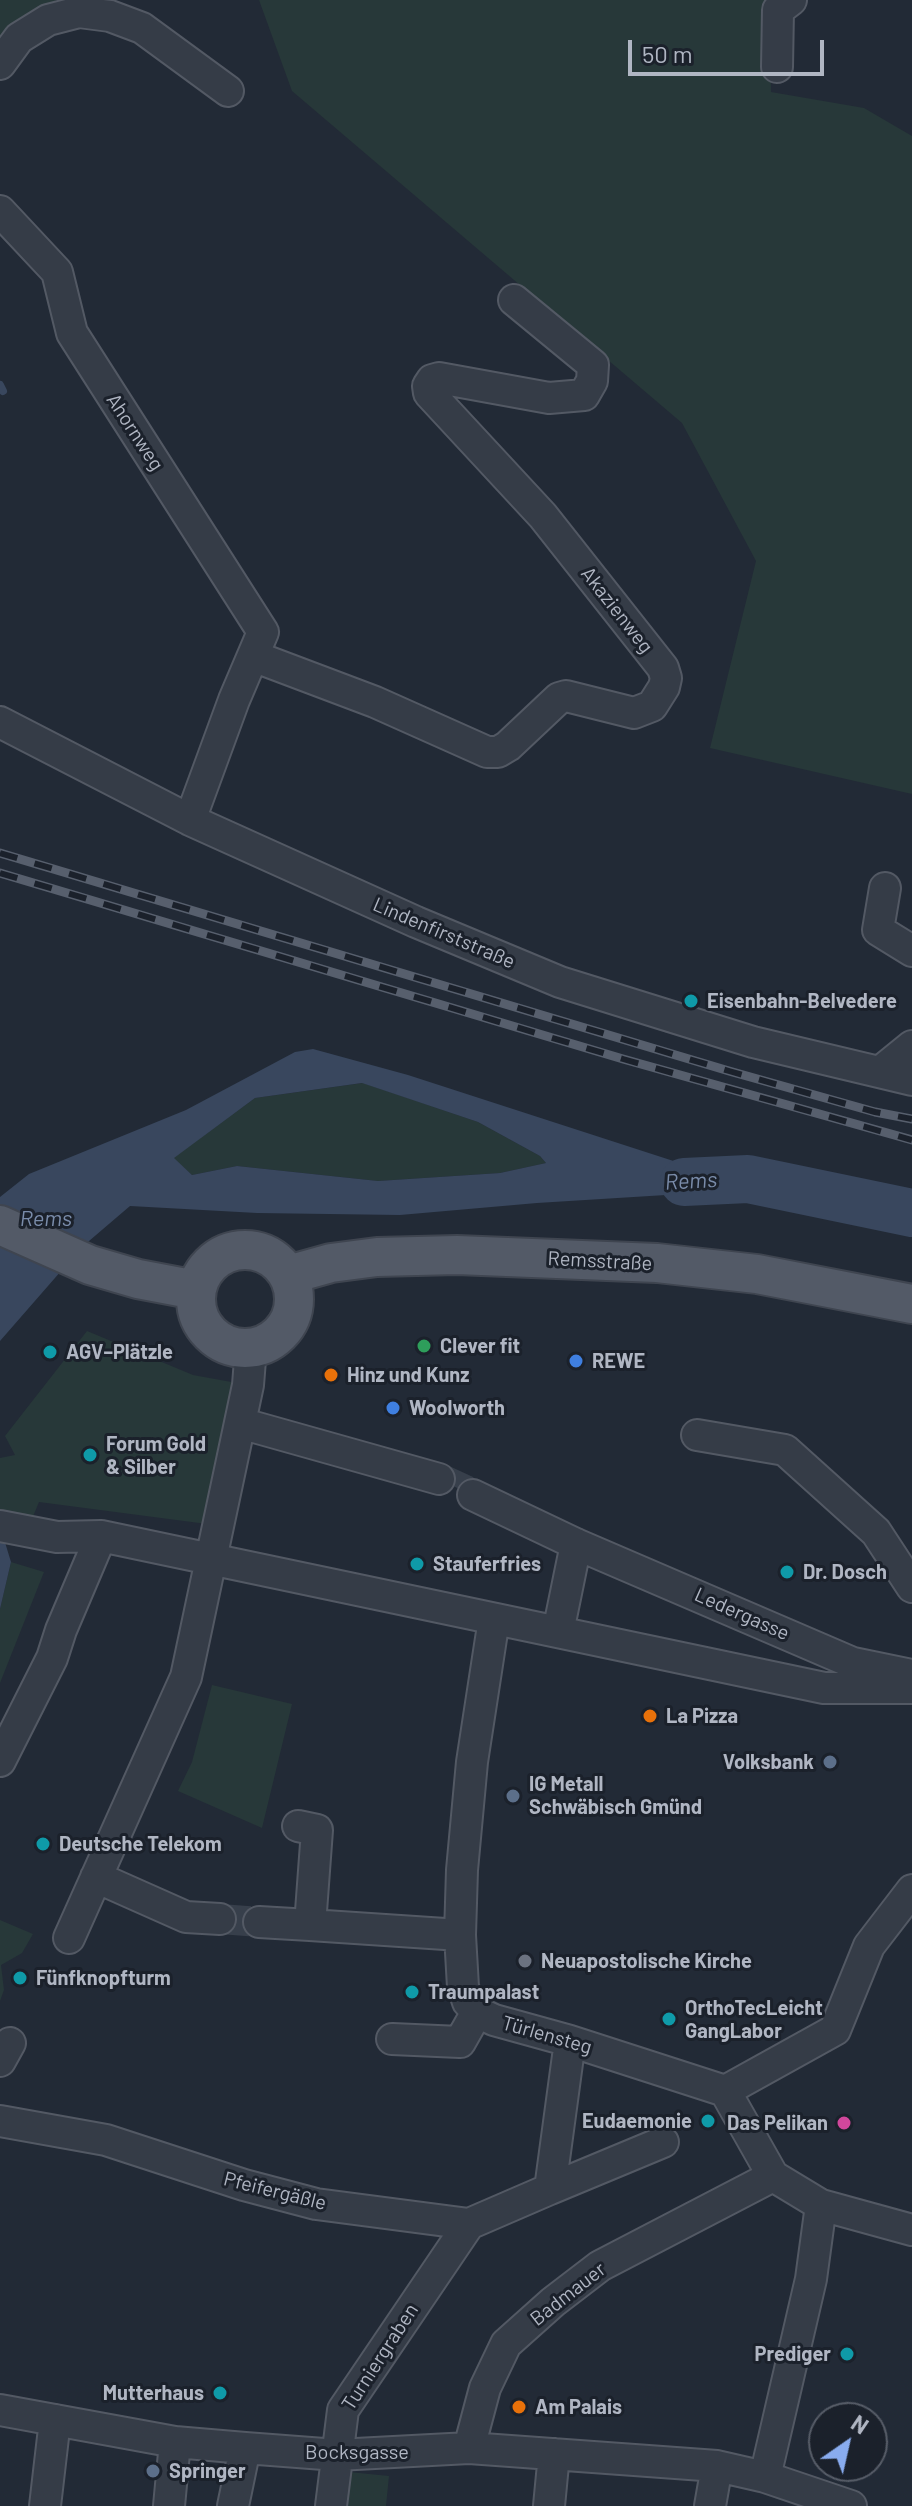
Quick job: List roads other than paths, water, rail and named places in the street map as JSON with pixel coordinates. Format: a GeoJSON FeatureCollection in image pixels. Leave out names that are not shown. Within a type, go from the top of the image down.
{"type":"FeatureCollection","features":[{"type":"Feature","properties":{"kind":"main road"},"geometry":{"type":"LineString","coordinates":[[0,1225],[90,1265],[138,1279],[196,1290]]}},
{"type":"Feature","properties":{"kind":"main road"},"geometry":{"type":"LineString","coordinates":[[245,1250],[262,1253],[277,1262],[288,1275],[293,1290],[289,1321],[266,1343],[236,1347],[221,1342],[200,1320],[196,1290],[202,1274],[213,1261],[228,1252],[245,1250]]}},
{"type":"Feature","properties":{"kind":"main road","name":"Remsstraße"},"geometry":{"type":"LineString","coordinates":[[288,1275],[331,1263],[377,1257],[457,1255],[657,1263],[757,1274],[912,1304]]}},
{"type":"Feature","properties":{"kind":"street"},"geometry":{"type":"LineString","coordinates":[[777,67],[785,5]]}},
{"type":"Feature","properties":{"kind":"street"},"geometry":{"type":"LineString","coordinates":[[0,64],[19,38],[48,20],[79,12],[110,16],[142,28],[228,91]]}},
{"type":"Feature","properties":{"kind":"street","name":"Ahornweg"},"geometry":{"type":"LineString","coordinates":[[0,211],[57,272],[72,333],[263,632],[253,656]]}},
{"type":"Feature","properties":{"kind":"street","name":"Akazienweg"},"geometry":{"type":"LineString","coordinates":[[253,656],[375,702],[487,752],[498,752],[508,746],[559,698],[566,696],[634,713],[652,706],[664,687],[666,678],[663,668],[543,516],[429,393],[428,386],[432,380],[439,378],[549,398],[584,395],[592,381],[593,365],[514,300]]}},
{"type":"Feature","properties":{"kind":"street"},"geometry":{"type":"LineString","coordinates":[[190,820],[253,656]]}},
{"type":"Feature","properties":{"kind":"street","name":"Lindenfirststraße"},"geometry":{"type":"LineString","coordinates":[[0,722],[190,820],[416,922],[560,982],[753,1042],[912,1080]]}},
{"type":"Feature","properties":{"kind":"street"},"geometry":{"type":"LineString","coordinates":[[885,888],[878,930],[912,951]]}},
{"type":"Feature","properties":{"kind":"street"},"geometry":{"type":"LineString","coordinates":[[880,1072],[912,1046]]}},
{"type":"Feature","properties":{"kind":"street"},"geometry":{"type":"LineString","coordinates":[[69,1938],[186,1677],[248,1385],[251,1347]]}},
{"type":"Feature","properties":{"kind":"street"},"geometry":{"type":"LineString","coordinates":[[240,1423],[439,1479]]}},
{"type":"Feature","properties":{"kind":"street"},"geometry":{"type":"LineString","coordinates":[[697,1435],[785,1450],[876,1532],[912,1587]]}},
{"type":"Feature","properties":{"kind":"street","name":"Ledergasse"},"geometry":{"type":"LineString","coordinates":[[473,1495],[576,1544],[853,1663],[912,1675]]}},
{"type":"Feature","properties":{"kind":"street"},"geometry":{"type":"LineString","coordinates":[[14,1529],[57,1537],[101,1536],[824,1688],[912,1688]]}},
{"type":"Feature","properties":{"kind":"street"},"geometry":{"type":"LineString","coordinates":[[0,1761],[59,1662],[61,1630],[101,1536]]}},
{"type":"Feature","properties":{"kind":"street"},"geometry":{"type":"LineString","coordinates":[[558,1632],[576,1544]]}},
{"type":"Feature","properties":{"kind":"street","name":"Türlensteg"},"geometry":{"type":"LineString","coordinates":[[494,1619],[472,1762],[462,1870],[460,1935],[463,1987],[468,2002],[477,2012],[494,2020],[725,2091]]}},
{"type":"Feature","properties":{"kind":"street"},"geometry":{"type":"LineString","coordinates":[[298,1826],[317,1830],[310,1925]]}},
{"type":"Feature","properties":{"kind":"street"},"geometry":{"type":"LineString","coordinates":[[96,1877],[186,1917],[220,1919]]}},
{"type":"Feature","properties":{"kind":"street"},"geometry":{"type":"LineString","coordinates":[[912,1890],[869,1946],[835,2030],[725,2091],[773,2176],[821,2205],[912,2230]]}},
{"type":"Feature","properties":{"kind":"street"},"geometry":{"type":"LineString","coordinates":[[259,1922],[460,1935]]}},
{"type":"Feature","properties":{"kind":"street"},"geometry":{"type":"LineString","coordinates":[[392,2039],[460,2042],[477,2012]]}},
{"type":"Feature","properties":{"kind":"street"},"geometry":{"type":"LineString","coordinates":[[550,2189],[570,2041]]}},
{"type":"Feature","properties":{"kind":"street","name":"Pfeifergäßle"},"geometry":{"type":"LineString","coordinates":[[0,2121],[106,2140],[316,2208],[469,2224]]}},
{"type":"Feature","properties":{"kind":"street"},"geometry":{"type":"LineString","coordinates":[[469,2224],[663,2142]]}},
{"type":"Feature","properties":{"kind":"street","name":"Badmauer"},"geometry":{"type":"LineString","coordinates":[[469,2448],[485,2388],[506,2344],[600,2266],[773,2176]]}},
{"type":"Feature","properties":{"kind":"street"},"geometry":{"type":"LineString","coordinates":[[765,2477],[811,2279],[821,2205]]}},
{"type":"Feature","properties":{"kind":"street","name":"Turniergraben"},"geometry":{"type":"LineString","coordinates":[[331,2506],[343,2410],[469,2224]]}},
{"type":"Feature","properties":{"kind":"street","name":"Bocksgasse"},"geometry":{"type":"LineString","coordinates":[[0,2410],[175,2442],[245,2448],[337,2455],[469,2448],[717,2466],[765,2477],[841,2504]]}},
{"type":"Feature","properties":{"kind":"street"},"geometry":{"type":"LineString","coordinates":[[45,2506],[55,2420]]}},
{"type":"Feature","properties":{"kind":"street"},"geometry":{"type":"LineString","coordinates":[[169,2506],[175,2442]]}},
{"type":"Feature","properties":{"kind":"street"},"geometry":{"type":"LineString","coordinates":[[233,2506],[245,2448]]}},
{"type":"Feature","properties":{"kind":"street"},"geometry":{"type":"LineString","coordinates":[[549,2506],[554,2454]]}},
{"type":"Feature","properties":{"kind":"street"},"geometry":{"type":"LineString","coordinates":[[710,2506],[717,2466]]}},
{"type":"Feature","properties":{"kind":"water","name":"Rems"},"geometry":{"type":"Polygon","coordinates":[[[313,1049],[408,1075],[692,1167],[748,1179],[682,1194],[400,1215],[257,1213],[130,1206],[82,1247],[0,1341],[0,1197],[29,1174],[186,1110],[295,1052],[313,1049]],[[362,1083],[255,1098],[174,1158],[192,1175],[237,1166],[378,1181],[500,1173],[546,1163],[540,1156],[478,1122],[362,1083]]]}},
{"type":"Feature","properties":{"kind":"water"},"geometry":{"type":"Polygon","coordinates":[[[0,1526],[11,1562],[0,1609],[0,1526]]]}},
{"type":"Feature","properties":{"kind":"waterway"},"geometry":{"type":"LineString","coordinates":[[0,385],[3,391]]}},
{"type":"Feature","properties":{"kind":"waterway","name":"Rems"},"geometry":{"type":"LineString","coordinates":[[684,1182],[748,1179],[912,1213]]}},
{"type":"Feature","properties":{"kind":"tunnel"},"geometry":{"type":"LineString","coordinates":[[453,1486],[460,1471]]}},
{"type":"Feature","properties":{"kind":"tunnel"},"geometry":{"type":"LineString","coordinates":[[220,1919],[259,1922]]}},
{"type":"Feature","properties":{"kind":"railway"},"geometry":{"type":"LineString","coordinates":[[0,853],[729,1071],[875,1112],[912,1119]]}},
{"type":"Feature","properties":{"kind":"railway"},"geometry":{"type":"LineString","coordinates":[[0,873],[623,1059],[912,1140]]}},
{"type":"Feature","properties":{"kind":"place","name":"Eisenbahn-Belvedere"},"geometry":{"type":"Point","coordinates":[691,1001]}},
{"type":"Feature","properties":{"kind":"place","name":"Clever fit"},"geometry":{"type":"Point","coordinates":[424,1346]}},
{"type":"Feature","properties":{"kind":"place","name":"AGV–Plätzle"},"geometry":{"type":"Point","coordinates":[50,1352]}},
{"type":"Feature","properties":{"kind":"place","name":"REWE"},"geometry":{"type":"Point","coordinates":[576,1361]}},
{"type":"Feature","properties":{"kind":"place","name":"Hinz und Kunz"},"geometry":{"type":"Point","coordinates":[331,1375]}},
{"type":"Feature","properties":{"kind":"place","name":"Woolworth"},"geometry":{"type":"Point","coordinates":[393,1408]}},
{"type":"Feature","properties":{"kind":"place","name":"Forum Gold & Silber"},"geometry":{"type":"Point","coordinates":[90,1455]}},
{"type":"Feature","properties":{"kind":"place","name":"Stauferfries"},"geometry":{"type":"Point","coordinates":[417,1564]}},
{"type":"Feature","properties":{"kind":"place","name":"Dr. Dosch"},"geometry":{"type":"Point","coordinates":[787,1572]}},
{"type":"Feature","properties":{"kind":"place","name":"La Pizza"},"geometry":{"type":"Point","coordinates":[650,1716]}},
{"type":"Feature","properties":{"kind":"place","name":"Volksbank"},"geometry":{"type":"Point","coordinates":[830,1762]}},
{"type":"Feature","properties":{"kind":"place","name":"IG Metall Schwäbisch Gmünd"},"geometry":{"type":"Point","coordinates":[513,1796]}},
{"type":"Feature","properties":{"kind":"place","name":"Deutsche Telekom"},"geometry":{"type":"Point","coordinates":[43,1844]}},
{"type":"Feature","properties":{"kind":"place","name":"Neuapostolische Kirche"},"geometry":{"type":"Point","coordinates":[525,1961]}},
{"type":"Feature","properties":{"kind":"place","name":"Fünfknopfturm"},"geometry":{"type":"Point","coordinates":[20,1978]}},
{"type":"Feature","properties":{"kind":"place","name":"Traumpalast"},"geometry":{"type":"Point","coordinates":[412,1992]}},
{"type":"Feature","properties":{"kind":"place","name":"OrthoTecLeicht GangLabor"},"geometry":{"type":"Point","coordinates":[669,2019]}},
{"type":"Feature","properties":{"kind":"place","name":"Eudaemonie"},"geometry":{"type":"Point","coordinates":[708,2121]}},
{"type":"Feature","properties":{"kind":"place","name":"Das Pelikan"},"geometry":{"type":"Point","coordinates":[844,2123]}},
{"type":"Feature","properties":{"kind":"place","name":"Prediger"},"geometry":{"type":"Point","coordinates":[847,2354]}},
{"type":"Feature","properties":{"kind":"place","name":"Mutterhaus"},"geometry":{"type":"Point","coordinates":[220,2393]}},
{"type":"Feature","properties":{"kind":"place","name":"Am Palais"},"geometry":{"type":"Point","coordinates":[519,2407]}},
{"type":"Feature","properties":{"kind":"place","name":"Springer"},"geometry":{"type":"Point","coordinates":[153,2471]}}]}
